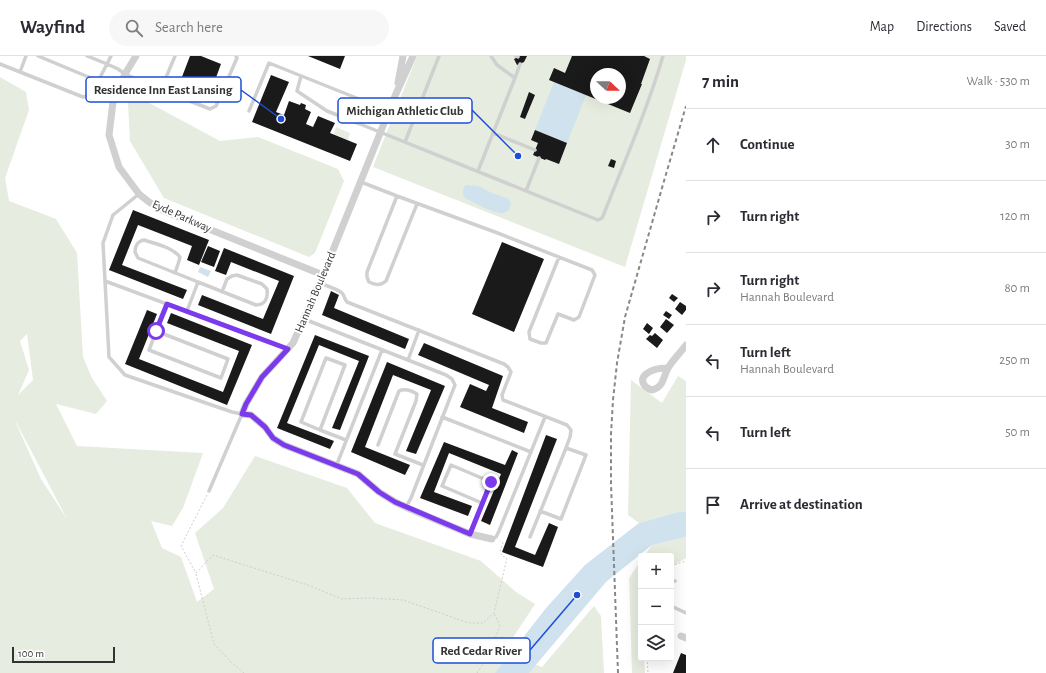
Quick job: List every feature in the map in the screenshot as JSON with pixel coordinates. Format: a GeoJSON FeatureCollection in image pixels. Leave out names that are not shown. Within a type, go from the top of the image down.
{"type":"FeatureCollection","features":[{"type":"Feature","properties":{"kind":"street","name":"Eyde Parkway"},"geometry":{"type":"LineString","coordinates":[[136,56],[124,74],[113,102],[109,134],[119,167],[139,194],[164,211],[323,275]]}},
{"type":"Feature","properties":{"kind":"street","name":"Hannah Boulevard"},"geometry":{"type":"LineString","coordinates":[[395,96],[403,56]]}},
{"type":"Feature","properties":{"kind":"street","name":"Hannah Boulevard"},"geometry":{"type":"LineString","coordinates":[[242,414],[246,404],[262,377],[293,343],[320,283],[395,96],[413,56]]}},
{"type":"Feature","properties":{"kind":"street"},"geometry":{"type":"LineString","coordinates":[[667,368],[686,345]]}},
{"type":"Feature","properties":{"kind":"street"},"geometry":{"type":"LineString","coordinates":[[242,414],[251,415],[265,427],[273,438],[284,445],[337,464],[358,474],[379,492],[395,502],[470,534],[493,539]]}},
{"type":"Feature","properties":{"kind":"lane"},"geometry":{"type":"LineString","coordinates":[[20,72],[26,56]]}},
{"type":"Feature","properties":{"kind":"lane"},"geometry":{"type":"LineString","coordinates":[[38,56],[98,81]]}},
{"type":"Feature","properties":{"kind":"lane"},"geometry":{"type":"LineString","coordinates":[[87,56],[94,57],[118,69],[124,74],[162,87],[167,92],[210,109],[216,106],[237,58],[236,56]]}},
{"type":"Feature","properties":{"kind":"lane"},"geometry":{"type":"LineString","coordinates":[[0,64],[83,97],[91,95],[111,56]]}},
{"type":"Feature","properties":{"kind":"lane"},"geometry":{"type":"LineString","coordinates":[[162,87],[175,56]]}},
{"type":"Feature","properties":{"kind":"lane"},"geometry":{"type":"LineString","coordinates":[[405,142],[439,56]]}},
{"type":"Feature","properties":{"kind":"lane"},"geometry":{"type":"LineString","coordinates":[[491,56],[498,66],[515,78]]}},
{"type":"Feature","properties":{"kind":"lane"},"geometry":{"type":"LineString","coordinates":[[301,76],[297,91],[327,111],[598,220],[602,218],[653,88],[663,56]]}},
{"type":"Feature","properties":{"kind":"lane"},"geometry":{"type":"LineString","coordinates":[[249,111],[269,63],[369,103],[360,124]]}},
{"type":"Feature","properties":{"kind":"lane"},"geometry":{"type":"LineString","coordinates":[[478,171],[520,64]]}},
{"type":"Feature","properties":{"kind":"lane"},"geometry":{"type":"LineString","coordinates":[[493,133],[535,150]]}},
{"type":"Feature","properties":{"kind":"lane"},"geometry":{"type":"LineString","coordinates":[[526,191],[539,158]]}},
{"type":"Feature","properties":{"kind":"lane"},"geometry":{"type":"LineString","coordinates":[[361,182],[495,232],[559,257],[592,270],[595,275],[579,317],[574,320],[558,314],[546,343],[541,343],[530,339],[529,332],[559,257]]}},
{"type":"Feature","properties":{"kind":"lane"},"geometry":{"type":"LineString","coordinates":[[139,194],[113,215],[103,242],[109,357],[125,375],[232,412],[242,414],[209,491]]}},
{"type":"Feature","properties":{"kind":"lane"},"geometry":{"type":"LineString","coordinates":[[397,196],[367,272],[369,282],[381,285],[386,282],[417,204]]}},
{"type":"Feature","properties":{"kind":"lane"},"geometry":{"type":"LineString","coordinates":[[175,273],[180,257],[176,253],[144,240],[137,245],[135,252],[138,258],[256,306],[261,305],[268,296],[267,288],[262,284],[237,275],[227,279],[222,292]]}},
{"type":"Feature","properties":{"kind":"lane"},"geometry":{"type":"LineString","coordinates":[[105,281],[288,349]]}},
{"type":"Feature","properties":{"kind":"lane"},"geometry":{"type":"LineString","coordinates":[[187,311],[198,282]]}},
{"type":"Feature","properties":{"kind":"lane"},"geometry":{"type":"LineString","coordinates":[[320,283],[341,292],[347,302],[504,364],[511,372],[502,395],[503,400],[567,425],[571,430],[570,437],[530,537]]}},
{"type":"Feature","properties":{"kind":"lane"},"geometry":{"type":"LineString","coordinates":[[156,331],[228,359],[221,378],[149,350],[156,331],[167,304]]}},
{"type":"Feature","properties":{"kind":"lane"},"geometry":{"type":"LineString","coordinates":[[304,319],[446,375],[452,379],[455,385],[411,498],[406,507]]}},
{"type":"Feature","properties":{"kind":"lane"},"geometry":{"type":"LineString","coordinates":[[408,360],[419,330]]}},
{"type":"Feature","properties":{"kind":"lane"},"geometry":{"type":"LineString","coordinates":[[337,464],[382,350]]}},
{"type":"Feature","properties":{"kind":"lane"},"geometry":{"type":"LineString","coordinates":[[320,430],[345,365],[326,358],[301,422],[320,430],[346,440]]}},
{"type":"Feature","properties":{"kind":"lane"},"geometry":{"type":"LineString","coordinates":[[378,445],[399,391],[408,390],[414,392],[417,394],[416,401],[395,454],[423,465]]}},
{"type":"Feature","properties":{"kind":"lane"},"geometry":{"type":"LineString","coordinates":[[442,417],[530,452]]}},
{"type":"Feature","properties":{"kind":"lane"},"geometry":{"type":"LineString","coordinates":[[493,539],[499,531],[545,417]]}},
{"type":"Feature","properties":{"kind":"lane"},"geometry":{"type":"LineString","coordinates":[[540,511],[561,518],[586,456],[566,448]]}},
{"type":"Feature","properties":{"kind":"lane"},"geometry":{"type":"LineString","coordinates":[[470,534],[491,482],[451,465],[442,486],[482,503]]}},
{"type":"Feature","properties":{"kind":"lane"},"geometry":{"type":"LineString","coordinates":[[674,607],[686,613]]}},
{"type":"Feature","properties":{"kind":"path"},"geometry":{"type":"LineString","coordinates":[[209,491],[181,546],[196,573],[214,644],[244,673]]}},
{"type":"Feature","properties":{"kind":"path"},"geometry":{"type":"LineString","coordinates":[[196,573],[213,555],[308,585],[342,599],[370,598],[404,600],[469,622],[483,623],[494,613],[507,558],[502,556],[500,551],[503,543],[493,539]]}},
{"type":"Feature","properties":{"kind":"path"},"geometry":{"type":"LineString","coordinates":[[674,565],[686,561]]}},
{"type":"Feature","properties":{"kind":"path"},"geometry":{"type":"LineString","coordinates":[[477,673],[489,656],[500,625],[494,613]]}},
{"type":"Feature","properties":{"kind":"path"},"geometry":{"type":"LineString","coordinates":[[647,661],[648,673]]}},
{"type":"Feature","properties":{"kind":"shaded area"},"geometry":{"type":"Polygon","coordinates":[[[417,56],[686,56],[625,267],[373,167],[417,56]]]}},
{"type":"Feature","properties":{"kind":"shaded area"},"geometry":{"type":"Polygon","coordinates":[[[0,77],[26,92],[29,110],[5,178],[9,201],[56,219],[77,253],[83,357],[92,378],[107,401],[96,414],[56,404],[77,446],[203,453],[183,508],[172,526],[151,521],[162,548],[181,557],[197,602],[214,589],[195,533],[223,508],[255,456],[347,488],[375,523],[481,561],[516,592],[535,604],[503,653],[542,667],[594,606],[601,616],[604,673],[0,673],[0,77]],[[27,334],[20,341],[29,370],[18,395],[33,380],[27,334]],[[16,422],[41,479],[67,519],[16,422]]]}},
{"type":"Feature","properties":{"kind":"shaded area"},"geometry":{"type":"Polygon","coordinates":[[[140,98],[220,141],[258,137],[338,169],[344,181],[315,253],[309,257],[164,198],[130,141],[128,103],[140,98]]]}},
{"type":"Feature","properties":{"kind":"shaded area"},"geometry":{"type":"Polygon","coordinates":[[[336,127],[350,133],[348,140],[334,134],[336,127]]]}},
{"type":"Feature","properties":{"kind":"shaded area"},"geometry":{"type":"Polygon","coordinates":[[[678,376],[686,381],[686,512],[678,512],[639,523],[628,515],[631,380],[662,403],[678,376]]]}},
{"type":"Feature","properties":{"kind":"shaded area"},"geometry":{"type":"Polygon","coordinates":[[[686,537],[686,558],[674,565],[674,553],[646,553],[652,545],[686,537]]]}},
{"type":"Feature","properties":{"kind":"shaded area"},"geometry":{"type":"Polygon","coordinates":[[[638,564],[638,661],[644,661],[645,673],[632,673],[629,578],[638,564]]]}},
{"type":"Feature","properties":{"kind":"water"},"geometry":{"type":"Polygon","coordinates":[[[554,82],[586,95],[567,143],[535,130],[554,82]]]}},
{"type":"Feature","properties":{"kind":"water"},"geometry":{"type":"Polygon","coordinates":[[[466,185],[478,186],[507,198],[511,203],[509,210],[502,213],[496,212],[482,207],[465,198],[463,191],[466,185]]]}},
{"type":"Feature","properties":{"kind":"water"},"geometry":{"type":"Polygon","coordinates":[[[200,267],[211,271],[208,277],[198,272],[200,267]]]}},
{"type":"Feature","properties":{"kind":"water"},"geometry":{"type":"Polygon","coordinates":[[[678,512],[686,512],[686,537],[652,545],[642,553],[638,553],[638,556],[606,582],[529,673],[495,673],[547,607],[585,565],[639,523],[678,512]]]}},
{"type":"Feature","properties":{"kind":"building"},"geometry":{"type":"Polygon","coordinates":[[[190,56],[201,56],[221,64],[210,94],[180,82],[190,56]]]}},
{"type":"Feature","properties":{"kind":"building"},"geometry":{"type":"Polygon","coordinates":[[[308,56],[345,56],[340,69],[308,56]]]}},
{"type":"Feature","properties":{"kind":"building"},"geometry":{"type":"Polygon","coordinates":[[[520,56],[527,56],[524,62],[517,65],[514,59],[520,56]]]}},
{"type":"Feature","properties":{"kind":"building"},"geometry":{"type":"Polygon","coordinates":[[[572,56],[644,56],[650,59],[630,113],[608,104],[626,104],[626,68],[590,68],[590,97],[549,80],[554,68],[565,73],[572,56]]]}},
{"type":"Feature","properties":{"kind":"building"},"geometry":{"type":"Polygon","coordinates":[[[271,75],[289,82],[276,112],[284,115],[289,101],[300,105],[301,103],[306,105],[305,109],[311,112],[306,124],[313,127],[318,116],[335,123],[330,133],[357,144],[350,161],[252,122],[271,75]]]}},
{"type":"Feature","properties":{"kind":"building"},"geometry":{"type":"Polygon","coordinates":[[[529,92],[535,95],[525,119],[520,117],[529,92]]]}},
{"type":"Feature","properties":{"kind":"building"},"geometry":{"type":"Polygon","coordinates":[[[535,130],[567,143],[559,164],[533,155],[538,143],[531,140],[535,130]]]}},
{"type":"Feature","properties":{"kind":"building"},"geometry":{"type":"Polygon","coordinates":[[[611,159],[616,161],[614,168],[608,166],[611,159]]]}},
{"type":"Feature","properties":{"kind":"building"},"geometry":{"type":"Polygon","coordinates":[[[133,210],[209,240],[199,265],[187,260],[192,246],[138,225],[122,265],[187,290],[183,299],[109,270],[133,210]]]}},
{"type":"Feature","properties":{"kind":"building"},"geometry":{"type":"Polygon","coordinates":[[[502,242],[544,259],[514,332],[472,314],[502,242]]]}},
{"type":"Feature","properties":{"kind":"building"},"geometry":{"type":"Polygon","coordinates":[[[208,246],[220,251],[214,267],[201,262],[208,246]]]}},
{"type":"Feature","properties":{"kind":"building"},"geometry":{"type":"Polygon","coordinates":[[[224,248],[294,276],[271,334],[198,305],[202,295],[263,319],[279,281],[231,262],[226,275],[215,271],[224,248]]]}},
{"type":"Feature","properties":{"kind":"building"},"geometry":{"type":"Polygon","coordinates":[[[331,291],[339,295],[334,308],[409,339],[405,349],[322,315],[331,291]]]}},
{"type":"Feature","properties":{"kind":"building"},"geometry":{"type":"Polygon","coordinates":[[[672,294],[678,298],[674,302],[669,298],[672,294]]]}},
{"type":"Feature","properties":{"kind":"building"},"geometry":{"type":"Polygon","coordinates":[[[680,302],[686,306],[686,310],[682,315],[675,309],[680,302]]]}},
{"type":"Feature","properties":{"kind":"building"},"geometry":{"type":"Polygon","coordinates":[[[147,310],[157,314],[139,359],[223,392],[239,351],[167,323],[171,313],[252,345],[227,405],[125,364],[147,310]]]}},
{"type":"Feature","properties":{"kind":"building"},"geometry":{"type":"Polygon","coordinates":[[[666,311],[672,315],[669,319],[663,315],[666,311]]]}},
{"type":"Feature","properties":{"kind":"building"},"geometry":{"type":"Polygon","coordinates":[[[666,319],[674,325],[667,333],[660,327],[666,319]]]}},
{"type":"Feature","properties":{"kind":"building"},"geometry":{"type":"Polygon","coordinates":[[[647,323],[653,328],[649,334],[643,329],[647,323]]]}},
{"type":"Feature","properties":{"kind":"building"},"geometry":{"type":"Polygon","coordinates":[[[655,333],[663,340],[657,348],[646,339],[655,333]]]}},
{"type":"Feature","properties":{"kind":"building"},"geometry":{"type":"Polygon","coordinates":[[[315,335],[369,356],[340,430],[332,428],[359,361],[319,345],[287,423],[334,441],[330,449],[277,428],[315,335]]]}},
{"type":"Feature","properties":{"kind":"building"},"geometry":{"type":"Polygon","coordinates":[[[424,343],[503,376],[492,408],[528,422],[524,433],[460,407],[470,384],[486,391],[489,385],[418,355],[424,343]]]}},
{"type":"Feature","properties":{"kind":"building"},"geometry":{"type":"Polygon","coordinates":[[[387,362],[445,386],[416,454],[406,451],[431,390],[393,375],[365,447],[410,465],[405,475],[351,452],[387,362]]]}},
{"type":"Feature","properties":{"kind":"building"},"geometry":{"type":"Polygon","coordinates":[[[546,435],[557,439],[515,547],[535,555],[549,523],[558,527],[543,567],[502,552],[546,435]]]}},
{"type":"Feature","properties":{"kind":"building"},"geometry":{"type":"Polygon","coordinates":[[[444,442],[505,465],[512,450],[518,453],[490,525],[481,521],[501,474],[449,453],[434,492],[472,506],[468,516],[420,498],[444,442]]]}},
{"type":"Feature","properties":{"kind":"building"},"geometry":{"type":"Polygon","coordinates":[[[681,653],[686,655],[686,673],[673,673],[681,653]]]}},
{"type":"Feature","properties":{"kind":"railway"},"geometry":{"type":"LineString","coordinates":[[618,673],[611,484],[611,434],[617,363],[625,317],[686,106]]}},
{"type":"Feature","properties":{"kind":"place","name":"Residence Inn East Lansing"},"geometry":{"type":"Point","coordinates":[281,119]}},
{"type":"Feature","properties":{"kind":"place","name":"Michigan Athletic Club"},"geometry":{"type":"Point","coordinates":[518,156]}},
{"type":"Feature","properties":{"kind":"place","name":"Red Cedar River"},"geometry":{"type":"Point","coordinates":[577,595]}},
{"type":"Feature","properties":{"kind":"route"},"geometry":{"type":"LineString","coordinates":[[156,331],[167,304],[288,349],[262,377],[246,404],[242,414],[251,415],[265,427],[273,438],[284,445],[337,464],[358,474],[379,492],[410,509],[470,534],[491,482]]}}]}
